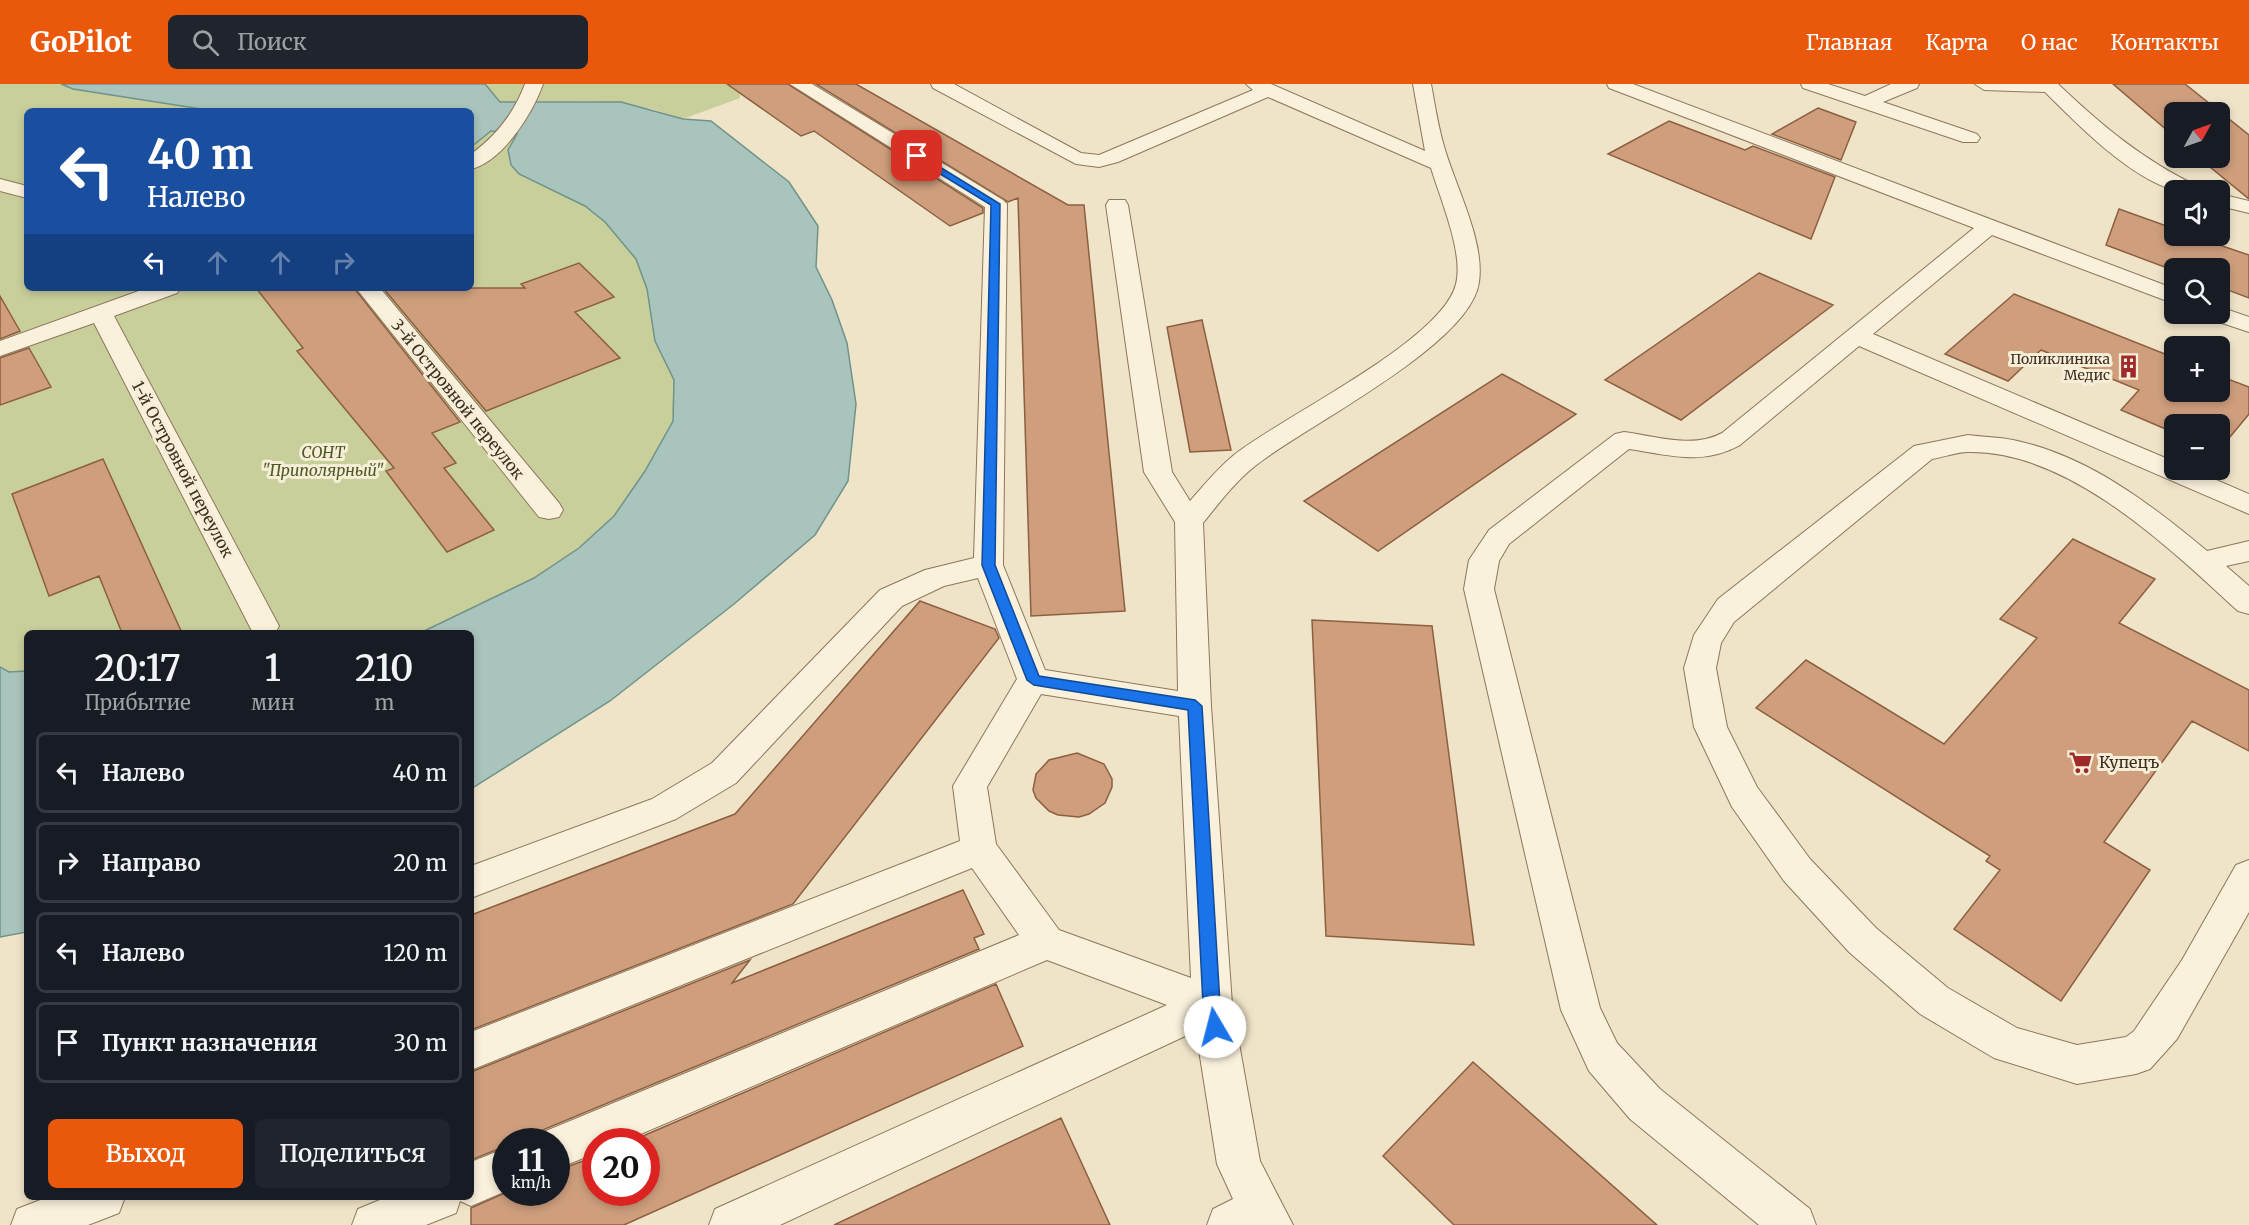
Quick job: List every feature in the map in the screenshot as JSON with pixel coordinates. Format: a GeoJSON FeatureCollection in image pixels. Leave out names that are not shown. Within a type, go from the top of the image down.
{"type":"FeatureCollection","features":[{"type":"Feature","properties":{"kind":"lane"},"geometry":{"type":"LineString","coordinates":[[799,84],[996,204],[988,565],[1034,680]]}},
{"type":"Feature","properties":{"kind":"lane"},"geometry":{"type":"LineString","coordinates":[[940,84],[1076,158],[1099,161],[1111,158],[1261,87],[1440,165]]}},
{"type":"Feature","properties":{"kind":"lane"},"geometry":{"type":"LineString","coordinates":[[1189,522],[1215,489],[1243,462],[1402,357],[1458,309],[1468,286],[1468,260],[1440,165],[1422,84]]}},
{"type":"Feature","properties":{"kind":"lane"},"geometry":{"type":"LineString","coordinates":[[1616,84],[2164,293]]}},
{"type":"Feature","properties":{"kind":"lane"},"geometry":{"type":"LineString","coordinates":[[1810,84],[1970,138]]}},
{"type":"Feature","properties":{"kind":"lane"},"geometry":{"type":"LineString","coordinates":[[1867,103],[1891,90],[1910,84]]}},
{"type":"Feature","properties":{"kind":"lane"},"geometry":{"type":"LineString","coordinates":[[1984,84],[2048,85],[2123,155],[2171,180]]}},
{"type":"Feature","properties":{"kind":"lane"},"geometry":{"type":"LineString","coordinates":[[474,161],[488,152],[505,134],[532,92]]}},
{"type":"Feature","properties":{"kind":"lane"},"geometry":{"type":"LineString","coordinates":[[0,185],[24,191]]}},
{"type":"Feature","properties":{"kind":"lane"},"geometry":{"type":"LineString","coordinates":[[2230,202],[2249,207]]}},
{"type":"Feature","properties":{"kind":"lane"},"geometry":{"type":"LineString","coordinates":[[1117,205],[1158,472],[1189,522],[1195,706],[1212,1004],[1239,1164],[1254,1220]]}},
{"type":"Feature","properties":{"kind":"lane"},"geometry":{"type":"LineString","coordinates":[[1794,1225],[1645,1104],[1603,1057],[1581,1010],[1479,590],[1484,560],[1499,537],[1624,440],[1687,449],[1713,449],[1731,439],[1989,226]]}},
{"type":"Feature","properties":{"kind":"lane"},"geometry":{"type":"LineString","coordinates":[[0,349],[161,291]]}},
{"type":"Feature","properties":{"kind":"lane","name":"3-й Островной переулок"},"geometry":{"type":"LineString","coordinates":[[370,291],[549,510]]}},
{"type":"Feature","properties":{"kind":"lane","name":"1-й Островной переулок"},"geometry":{"type":"LineString","coordinates":[[101,313],[264,626]]}},
{"type":"Feature","properties":{"kind":"lane"},"geometry":{"type":"LineString","coordinates":[[2230,318],[2249,325]]}},
{"type":"Feature","properties":{"kind":"lane"},"geometry":{"type":"LineString","coordinates":[[1857,336],[2051,417],[2249,505]]}},
{"type":"Feature","properties":{"kind":"lane"},"geometry":{"type":"LineString","coordinates":[[2249,603],[2202,562],[2119,498],[2038,456],[2003,445],[1971,442],[1944,445],[1924,452],[1729,607],[1713,626],[1704,646],[1700,669],[1701,694],[1711,733],[1730,773],[1801,877],[1844,924],[1905,980],[1972,1024],[2036,1057],[2077,1066],[2113,1065],[2139,1053],[2164,1025],[2249,876]]}},
{"type":"Feature","properties":{"kind":"lane"},"geometry":{"type":"LineString","coordinates":[[2202,562],[2249,551]]}},
{"type":"Feature","properties":{"kind":"lane"},"geometry":{"type":"LineString","coordinates":[[474,881],[664,809],[724,773],[891,598],[936,577],[988,565]]}},
{"type":"Feature","properties":{"kind":"lane"},"geometry":{"type":"LineString","coordinates":[[1034,680],[1195,706]]}},
{"type":"Feature","properties":{"kind":"lane"},"geometry":{"type":"LineString","coordinates":[[1034,680],[970,786],[979,849],[1046,942],[1212,1004]]}},
{"type":"Feature","properties":{"kind":"lane"},"geometry":{"type":"LineString","coordinates":[[474,1050],[979,849]]}},
{"type":"Feature","properties":{"kind":"lane"},"geometry":{"type":"LineString","coordinates":[[570,1142],[1046,942]]}},
{"type":"Feature","properties":{"kind":"lane"},"geometry":{"type":"LineString","coordinates":[[731,1225],[1212,1004]]}},
{"type":"Feature","properties":{"kind":"lane"},"geometry":{"type":"LineString","coordinates":[[474,1183],[492,1175]]}},
{"type":"Feature","properties":{"kind":"lane"},"geometry":{"type":"LineString","coordinates":[[33,1225],[96,1200]]}},
{"type":"Feature","properties":{"kind":"lane"},"geometry":{"type":"LineString","coordinates":[[374,1225],[433,1200]]}},
{"type":"Feature","properties":{"kind":"green space","name":"СОНТ \"Приполярный\""},"geometry":{"type":"Polygon","coordinates":[[[0,84],[61,84],[73,89],[195,108],[24,108],[24,291],[474,291],[474,145],[491,131],[517,134],[511,165],[519,174],[585,206],[605,222],[636,259],[647,289],[655,341],[674,380],[673,421],[645,471],[614,516],[579,548],[534,578],[426,630],[24,630],[24,671],[9,672],[0,667],[0,84]]]}},
{"type":"Feature","properties":{"kind":"green space"},"geometry":{"type":"Polygon","coordinates":[[[485,84],[739,84],[740,98],[683,119],[652,109],[593,101],[500,102],[485,84]]]}},
{"type":"Feature","properties":{"kind":"water"},"geometry":{"type":"Polygon","coordinates":[[[61,84],[485,84],[500,102],[621,102],[683,119],[711,121],[789,182],[818,226],[816,267],[832,300],[847,343],[856,404],[848,481],[815,535],[734,604],[610,701],[474,787],[474,630],[426,630],[534,578],[579,548],[614,516],[645,471],[673,421],[674,380],[655,341],[647,289],[636,259],[605,222],[585,206],[519,174],[511,165],[508,150],[517,134],[491,131],[474,145],[474,108],[195,108],[73,89],[61,84]]]}},
{"type":"Feature","properties":{"kind":"water"},"geometry":{"type":"Polygon","coordinates":[[[0,667],[9,672],[24,671],[24,933],[0,937],[0,667]]]}},
{"type":"Feature","properties":{"kind":"building"},"geometry":{"type":"Polygon","coordinates":[[[727,84],[788,84],[983,208],[983,213],[950,226],[814,131],[801,136],[727,84]]]}},
{"type":"Feature","properties":{"kind":"building"},"geometry":{"type":"Polygon","coordinates":[[[816,84],[856,84],[1068,205],[1084,205],[1125,611],[1031,616],[1018,198],[1008,202],[816,84]]]}},
{"type":"Feature","properties":{"kind":"building"},"geometry":{"type":"Polygon","coordinates":[[[2113,84],[2185,84],[2208,102],[2164,102],[2164,128],[2113,84]]]}},
{"type":"Feature","properties":{"kind":"building"},"geometry":{"type":"Polygon","coordinates":[[[1818,108],[1856,122],[1841,160],[1772,134],[1818,108]]]}},
{"type":"Feature","properties":{"kind":"building"},"geometry":{"type":"Polygon","coordinates":[[[2230,120],[2249,135],[2249,199],[2230,183],[2230,180],[2226,180],[2211,168],[2230,168],[2230,120]]]}},
{"type":"Feature","properties":{"kind":"building"},"geometry":{"type":"Polygon","coordinates":[[[1669,121],[1745,150],[1753,146],[1835,177],[1811,239],[1608,154],[1669,121]]]}},
{"type":"Feature","properties":{"kind":"building"},"geometry":{"type":"Polygon","coordinates":[[[2119,209],[2164,225],[2164,246],[2222,246],[2249,255],[2249,298],[2230,291],[2230,258],[2164,258],[2164,267],[2106,245],[2119,209]]]}},
{"type":"Feature","properties":{"kind":"building"},"geometry":{"type":"Polygon","coordinates":[[[579,263],[614,297],[575,312],[620,358],[486,411],[386,291],[474,291],[474,288],[525,288],[521,284],[579,263]]]}},
{"type":"Feature","properties":{"kind":"building"},"geometry":{"type":"Polygon","coordinates":[[[1759,273],[1833,305],[1681,420],[1605,380],[1759,273]]]}},
{"type":"Feature","properties":{"kind":"building"},"geometry":{"type":"Polygon","coordinates":[[[258,291],[356,291],[460,422],[432,433],[456,463],[444,468],[494,530],[447,552],[386,471],[394,468],[297,351],[303,348],[258,291]]]}},
{"type":"Feature","properties":{"kind":"building","name":"Поликлиника Медис"},"geometry":{"type":"Polygon","coordinates":[[[2014,294],[2164,354],[2164,402],[2230,402],[2230,380],[2249,387],[2249,414],[2230,437],[2230,414],[2164,414],[2164,428],[2121,410],[2139,390],[2041,350],[2008,381],[1945,354],[2014,294]]]}},
{"type":"Feature","properties":{"kind":"building"},"geometry":{"type":"Polygon","coordinates":[[[0,296],[20,331],[0,339],[0,296]]]}},
{"type":"Feature","properties":{"kind":"building"},"geometry":{"type":"Polygon","coordinates":[[[1202,320],[1231,450],[1190,452],[1167,327],[1202,320]]]}},
{"type":"Feature","properties":{"kind":"building"},"geometry":{"type":"Polygon","coordinates":[[[29,348],[51,387],[0,405],[0,358],[29,348]]]}},
{"type":"Feature","properties":{"kind":"building"},"geometry":{"type":"Polygon","coordinates":[[[1502,374],[1576,414],[1378,551],[1304,501],[1502,374]]]}},
{"type":"Feature","properties":{"kind":"building"},"geometry":{"type":"Polygon","coordinates":[[[103,459],[181,630],[121,630],[99,576],[49,596],[12,494],[103,459]]]}},
{"type":"Feature","properties":{"kind":"building","name":"Купецъ"},"geometry":{"type":"Polygon","coordinates":[[[2073,539],[2155,579],[2119,623],[2249,690],[2249,751],[2192,721],[2104,842],[2150,870],[2061,1001],[1954,929],[2000,870],[1986,861],[1990,856],[1756,708],[1806,660],[1944,744],[2037,638],[2000,619],[2073,539]]]}},
{"type":"Feature","properties":{"kind":"building"},"geometry":{"type":"Polygon","coordinates":[[[920,601],[995,629],[999,638],[793,904],[474,1029],[474,914],[735,814],[920,601]]]}},
{"type":"Feature","properties":{"kind":"building"},"geometry":{"type":"Polygon","coordinates":[[[1312,620],[1432,626],[1474,945],[1326,936],[1312,620]]]}},
{"type":"Feature","properties":{"kind":"building"},"geometry":{"type":"Polygon","coordinates":[[[1077,753],[1104,764],[1112,779],[1112,787],[1105,803],[1089,814],[1079,817],[1058,815],[1049,811],[1036,798],[1033,790],[1036,774],[1049,760],[1077,753]]]}},
{"type":"Feature","properties":{"kind":"building"},"geometry":{"type":"Polygon","coordinates":[[[963,890],[984,934],[974,938],[979,949],[547,1128],[492,1128],[492,1152],[474,1159],[474,1071],[750,960],[732,983],[963,890]]]}},
{"type":"Feature","properties":{"kind":"building"},"geometry":{"type":"Polygon","coordinates":[[[996,984],[1023,1046],[624,1225],[471,1225],[471,1208],[492,1199],[492,1206],[570,1206],[570,1166],[582,1161],[582,1206],[660,1206],[660,1129],[996,984]]]}},
{"type":"Feature","properties":{"kind":"building"},"geometry":{"type":"Polygon","coordinates":[[[1473,1062],[1657,1225],[1454,1225],[1383,1156],[1473,1062]]]}},
{"type":"Feature","properties":{"kind":"building"},"geometry":{"type":"Polygon","coordinates":[[[1061,1118],[1110,1225],[834,1225],[1061,1118]]]}},
{"type":"Feature","properties":{"kind":"place","name":"Поликлиника Медис"},"geometry":{"type":"Point","coordinates":[2128,367]}},
{"type":"Feature","properties":{"kind":"place","name":"Купецъ"},"geometry":{"type":"Point","coordinates":[2081,762]}},
{"type":"Feature","properties":{"kind":"route"},"geometry":{"type":"LineString","coordinates":[[917,156],[996,204],[988,565],[1034,680],[1195,706],[1215,1027]]}}]}
